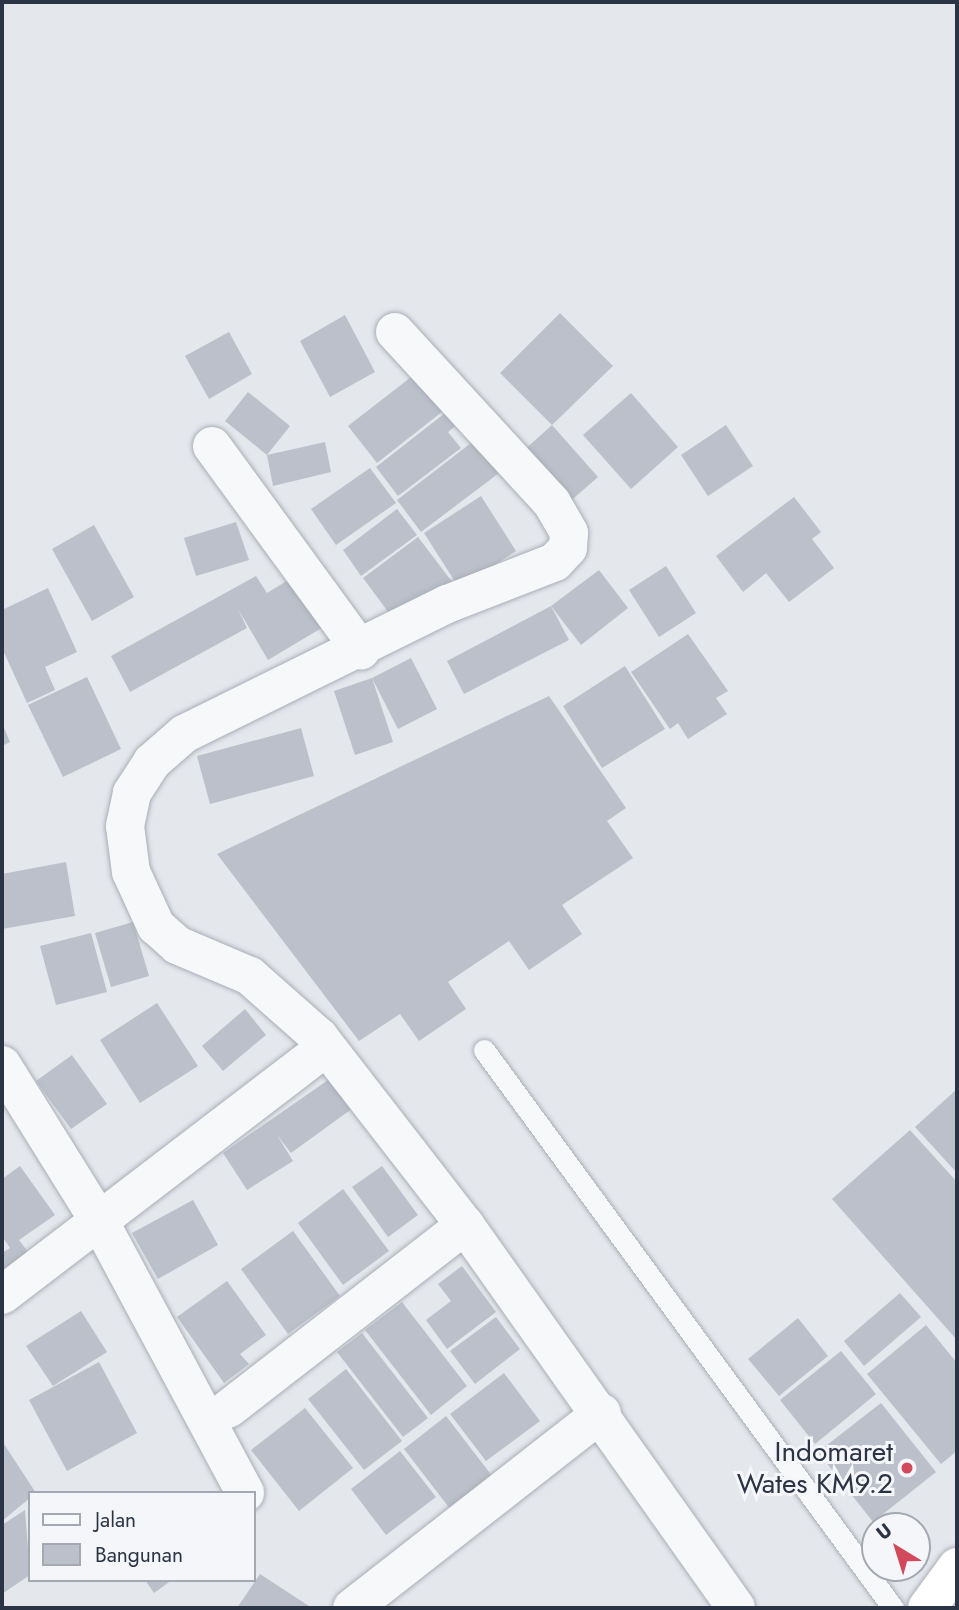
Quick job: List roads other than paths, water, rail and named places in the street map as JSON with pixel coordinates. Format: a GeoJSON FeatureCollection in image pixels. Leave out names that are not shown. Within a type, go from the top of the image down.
{"type":"FeatureCollection","features":[{"type":"Feature","properties":{"kind":"highway"},"geometry":{"type":"LineString","coordinates":[[927,1608],[957,1567]]}},
{"type":"Feature","properties":{"kind":"street"},"geometry":{"type":"LineString","coordinates":[[395,332],[552,503],[569,533],[568,548],[555,562],[447,604],[361,650],[184,734],[145,772],[132,793],[125,826],[137,893],[156,926],[177,945],[250,976],[326,1047],[465,1224],[602,1413],[736,1608]]}},
{"type":"Feature","properties":{"kind":"street"},"geometry":{"type":"LineString","coordinates":[[212,446],[361,650]]}},
{"type":"Feature","properties":{"kind":"street"},"geometry":{"type":"LineString","coordinates":[[2,1295],[101,1224],[326,1047]]}},
{"type":"Feature","properties":{"kind":"street"},"geometry":{"type":"LineString","coordinates":[[2,1065],[101,1224],[244,1491]]}},
{"type":"Feature","properties":{"kind":"street"},"geometry":{"type":"LineString","coordinates":[[229,1409],[465,1224]]}},
{"type":"Feature","properties":{"kind":"street"},"geometry":{"type":"LineString","coordinates":[[352,1608],[602,1413]]}},
{"type":"Feature","properties":{"kind":"lane"},"geometry":{"type":"LineString","coordinates":[[484,1050],[893,1608]]}},
{"type":"Feature","properties":{"kind":"place","name":"Indomaret Wates KM9.2"},"geometry":{"type":"Point","coordinates":[907,1468]}}]}
